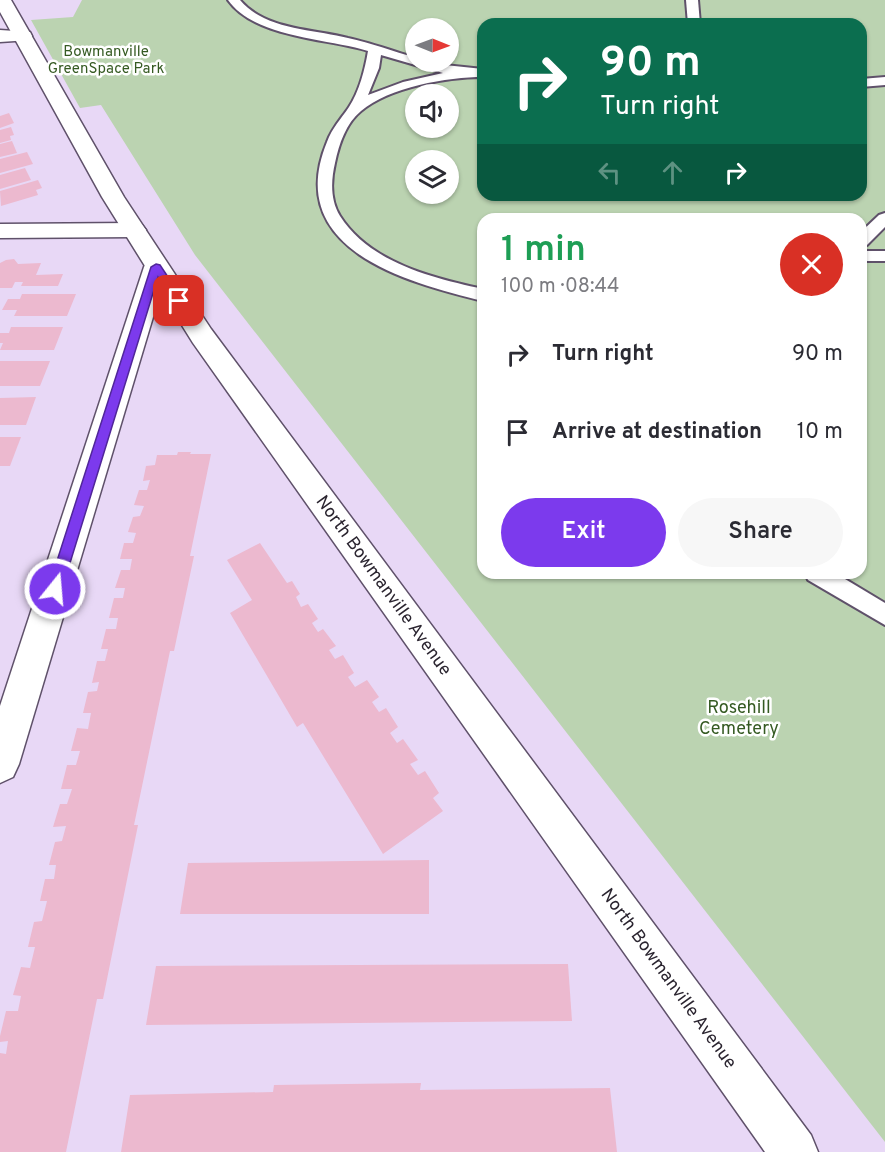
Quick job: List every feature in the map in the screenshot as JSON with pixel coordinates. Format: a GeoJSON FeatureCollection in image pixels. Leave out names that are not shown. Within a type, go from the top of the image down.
{"type":"FeatureCollection","features":[{"type":"Feature","properties":{"kind":"street","name":"North Bowmanville Avenue"},"geometry":{"type":"LineString","coordinates":[[2,0],[11,36],[68,120],[156,267],[243,393],[794,1152]]}},
{"type":"Feature","properties":{"kind":"street"},"geometry":{"type":"LineString","coordinates":[[0,231],[134,230]]}},
{"type":"Feature","properties":{"kind":"street"},"geometry":{"type":"LineString","coordinates":[[0,764],[156,267]]}},
{"type":"Feature","properties":{"kind":"lane"},"geometry":{"type":"LineString","coordinates":[[234,0],[249,15],[275,26],[464,74]]}},
{"type":"Feature","properties":{"kind":"lane"},"geometry":{"type":"LineString","coordinates":[[692,0],[694,18]]}},
{"type":"Feature","properties":{"kind":"lane"},"geometry":{"type":"LineString","coordinates":[[375,50],[372,68],[356,107],[344,121],[329,156],[325,193],[328,208],[341,227],[381,260],[447,286],[477,294]]}},
{"type":"Feature","properties":{"kind":"lane"},"geometry":{"type":"LineString","coordinates":[[356,107],[373,98],[414,84],[477,73]]}},
{"type":"Feature","properties":{"kind":"lane"},"geometry":{"type":"LineString","coordinates":[[867,82],[885,81]]}},
{"type":"Feature","properties":{"kind":"lane"},"geometry":{"type":"LineString","coordinates":[[867,235],[885,218]]}},
{"type":"Feature","properties":{"kind":"lane"},"geometry":{"type":"LineString","coordinates":[[867,256],[885,256]]}},
{"type":"Feature","properties":{"kind":"lane"},"geometry":{"type":"LineString","coordinates":[[826,579],[885,615]]}},
{"type":"Feature","properties":{"kind":"green space","name":"Rosehill Cemetery"},"geometry":{"type":"Polygon","coordinates":[[[82,0],[885,0],[885,1142],[195,255],[101,105],[80,108],[31,20],[73,17],[82,0]]]}},
{"type":"Feature","properties":{"kind":"building"},"geometry":{"type":"Polygon","coordinates":[[[9,113],[14,123],[0,128],[0,116],[9,113]]]}},
{"type":"Feature","properties":{"kind":"building"},"geometry":{"type":"Polygon","coordinates":[[[11,127],[14,135],[10,136],[11,140],[0,143],[0,130],[11,127]]]}},
{"type":"Feature","properties":{"kind":"building"},"geometry":{"type":"Polygon","coordinates":[[[12,141],[17,153],[0,157],[0,144],[12,141]]]}},
{"type":"Feature","properties":{"kind":"building"},"geometry":{"type":"Polygon","coordinates":[[[27,152],[33,164],[0,173],[0,159],[27,152]]]}},
{"type":"Feature","properties":{"kind":"building"},"geometry":{"type":"Polygon","coordinates":[[[25,168],[31,180],[0,189],[0,175],[25,168]]]}},
{"type":"Feature","properties":{"kind":"building"},"geometry":{"type":"Polygon","coordinates":[[[38,180],[42,188],[36,190],[38,195],[1,206],[0,191],[38,180]]]}},
{"type":"Feature","properties":{"kind":"building"},"geometry":{"type":"Polygon","coordinates":[[[14,259],[18,264],[41,263],[36,275],[63,274],[58,286],[21,286],[23,282],[15,282],[12,288],[0,288],[0,263],[14,259]]]}},
{"type":"Feature","properties":{"kind":"building"},"geometry":{"type":"Polygon","coordinates":[[[22,294],[76,294],[67,316],[14,316],[17,310],[2,310],[8,299],[20,299],[22,294]]]}},
{"type":"Feature","properties":{"kind":"building"},"geometry":{"type":"Polygon","coordinates":[[[11,327],[63,327],[54,350],[0,350],[3,343],[0,343],[0,333],[9,333],[11,327]]]}},
{"type":"Feature","properties":{"kind":"building"},"geometry":{"type":"Polygon","coordinates":[[[0,361],[50,361],[40,386],[0,386],[0,361]]]}},
{"type":"Feature","properties":{"kind":"building"},"geometry":{"type":"Polygon","coordinates":[[[36,397],[26,425],[0,425],[0,398],[36,397]]]}},
{"type":"Feature","properties":{"kind":"building"},"geometry":{"type":"Polygon","coordinates":[[[0,437],[21,437],[10,466],[0,466],[0,437]]]}},
{"type":"Feature","properties":{"kind":"building"},"geometry":{"type":"Polygon","coordinates":[[[178,452],[211,454],[190,556],[194,556],[174,651],[170,651],[134,825],[138,825],[103,999],[97,999],[66,1152],[0,1152],[0,1053],[6,1054],[8,1041],[0,1042],[0,1036],[6,1011],[18,1011],[21,996],[13,995],[21,967],[30,968],[35,947],[28,947],[34,922],[42,921],[47,901],[40,901],[45,879],[54,879],[56,865],[49,865],[55,842],[62,841],[66,826],[53,827],[60,804],[67,804],[72,789],[61,789],[67,765],[76,765],[80,751],[71,751],[77,728],[88,729],[91,713],[83,713],[88,692],[97,691],[99,682],[92,683],[97,661],[105,661],[108,649],[101,649],[106,629],[116,629],[118,618],[109,618],[114,598],[123,598],[125,588],[115,588],[121,570],[130,570],[132,559],[120,559],[124,543],[133,543],[136,533],[128,532],[133,517],[140,516],[144,506],[134,505],[139,490],[147,490],[150,480],[143,481],[146,466],[155,465],[157,455],[177,455],[178,452]]]}},
{"type":"Feature","properties":{"kind":"building"},"geometry":{"type":"Polygon","coordinates":[[[260,543],[287,583],[292,581],[300,594],[296,597],[301,607],[308,604],[318,619],[312,623],[318,632],[323,629],[336,646],[329,650],[335,659],[343,655],[354,673],[348,677],[355,687],[367,680],[379,697],[372,702],[379,712],[386,708],[398,727],[390,733],[397,743],[403,739],[418,760],[410,764],[418,775],[425,771],[439,793],[433,798],[443,811],[383,854],[303,723],[297,727],[230,613],[252,600],[227,560],[260,543]]]}},
{"type":"Feature","properties":{"kind":"building"},"geometry":{"type":"Polygon","coordinates":[[[429,860],[429,914],[180,914],[188,863],[429,860]]]}},
{"type":"Feature","properties":{"kind":"building"},"geometry":{"type":"Polygon","coordinates":[[[568,964],[572,1021],[146,1025],[156,966],[568,964]]]}},
{"type":"Feature","properties":{"kind":"building"},"geometry":{"type":"Polygon","coordinates":[[[421,1083],[420,1090],[610,1088],[617,1152],[121,1152],[130,1095],[273,1092],[274,1085],[421,1083]]]}},
{"type":"Feature","properties":{"kind":"route"},"geometry":{"type":"LineString","coordinates":[[55,589],[156,267],[179,301]]}},
{"type":"Feature","properties":{"kind":"park label","name":"Bowmanville GreenSpace Park"},"geometry":{"type":"Point","coordinates":[106,60]}}]}
